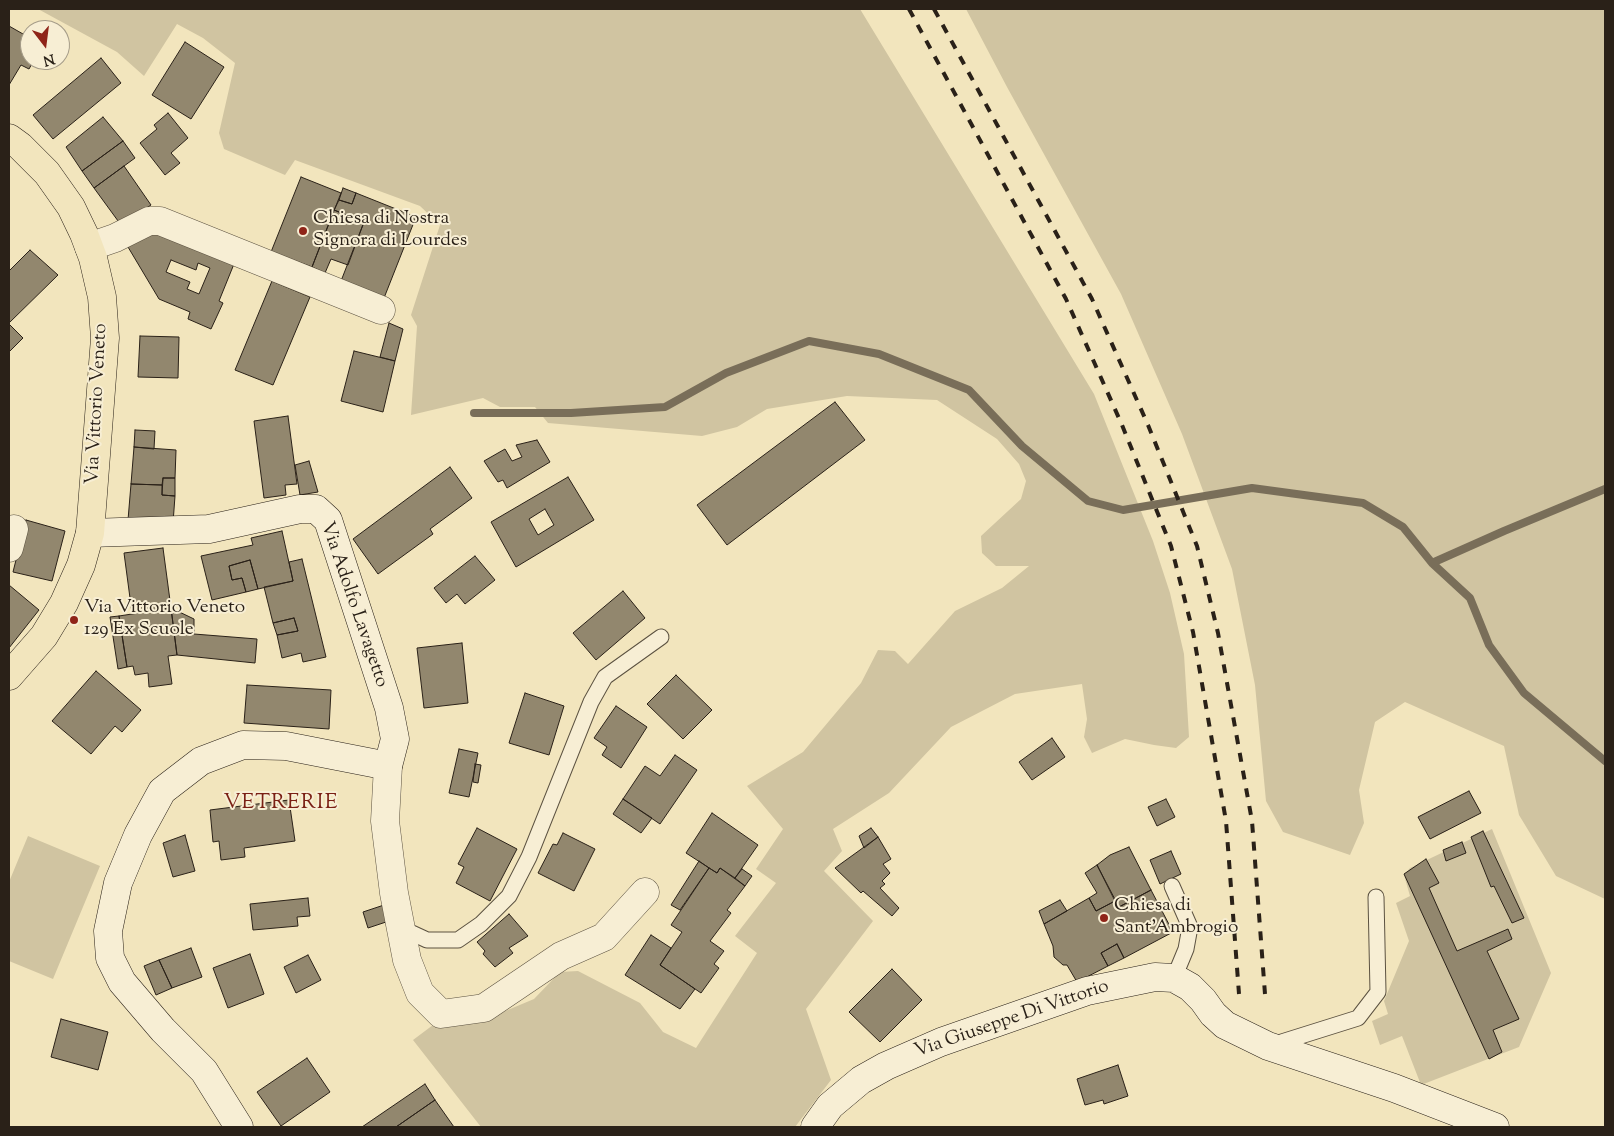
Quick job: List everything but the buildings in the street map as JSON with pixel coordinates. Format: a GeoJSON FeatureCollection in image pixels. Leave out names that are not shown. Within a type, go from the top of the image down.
{"type":"FeatureCollection","features":[{"type":"Feature","properties":{"kind":"main road","name":"Via Vittorio Veneto"},"geometry":{"type":"LineString","coordinates":[[9,138],[20,146],[47,173],[71,207],[89,246],[102,297],[105,338],[90,533],[81,565],[64,603],[44,636],[9,676]]}},
{"type":"Feature","properties":{"kind":"street"},"geometry":{"type":"LineString","coordinates":[[89,246],[115,238],[149,221],[160,222],[381,310]]}},
{"type":"Feature","properties":{"kind":"street","name":"Via Adolfo Lavagetto"},"geometry":{"type":"LineString","coordinates":[[90,533],[209,529],[300,509],[316,509],[328,520],[389,708],[395,739],[388,766],[385,821],[394,893],[407,960],[420,993],[441,1014],[484,1008],[561,956],[604,936],[645,892]]}},
{"type":"Feature","properties":{"kind":"street"},"geometry":{"type":"LineString","coordinates":[[239,1127],[204,1071],[163,1030],[122,982],[110,958],[108,931],[118,883],[138,835],[162,791],[201,760],[243,745],[286,746],[388,766]]}},
{"type":"Feature","properties":{"kind":"street","name":"Via Giuseppe Di Vittorio"},"geometry":{"type":"LineString","coordinates":[[815,1127],[830,1106],[861,1080],[886,1066],[940,1042],[1087,991],[1155,977],[1174,978]]}},
{"type":"Feature","properties":{"kind":"street"},"geometry":{"type":"LineString","coordinates":[[1174,978],[1190,987],[1225,1025],[1268,1046],[1394,1088],[1495,1127]]}},
{"type":"Feature","properties":{"kind":"lane"},"geometry":{"type":"LineString","coordinates":[[401,928],[426,940],[458,940],[481,924],[509,896],[529,858],[591,702],[605,677],[661,637]]}},
{"type":"Feature","properties":{"kind":"lane"},"geometry":{"type":"LineString","coordinates":[[1172,886],[1190,927],[1186,949],[1174,978]]}},
{"type":"Feature","properties":{"kind":"lane"},"geometry":{"type":"LineString","coordinates":[[1268,1046],[1358,1018],[1378,992],[1376,897]]}},
{"type":"Feature","properties":{"kind":"shaded area"},"geometry":{"type":"Polygon","coordinates":[[[38,9],[860,9],[1094,394],[1153,541],[1170,593],[1184,654],[1189,737],[1176,748],[1125,739],[1092,753],[1084,737],[1087,719],[1082,684],[1015,694],[951,727],[889,793],[833,829],[842,851],[824,871],[873,921],[806,1009],[831,1080],[795,1127],[481,1127],[413,1040],[433,1025],[503,1012],[534,999],[560,972],[578,971],[640,1003],[663,1032],[696,1048],[757,953],[735,936],[776,883],[756,869],[783,829],[747,786],[803,752],[861,683],[878,650],[895,651],[908,664],[955,611],[1002,588],[1029,566],[996,566],[982,553],[981,536],[1021,499],[1026,481],[1019,464],[997,439],[937,400],[847,396],[767,409],[737,427],[702,436],[548,423],[535,407],[500,407],[483,398],[411,415],[417,326],[411,315],[440,225],[420,206],[295,160],[285,175],[224,149],[219,133],[235,63],[203,38],[177,24],[144,76],[117,52],[70,26],[70,20],[58,20],[38,9]]]}},
{"type":"Feature","properties":{"kind":"shaded area"},"geometry":{"type":"Polygon","coordinates":[[[966,9],[1605,9],[1605,899],[1556,876],[1519,815],[1504,746],[1405,702],[1375,722],[1359,790],[1364,823],[1350,855],[1283,832],[1266,801],[1255,685],[1232,569],[1182,434],[1121,294],[966,9]]]}},
{"type":"Feature","properties":{"kind":"shaded area"},"geometry":{"type":"Polygon","coordinates":[[[1492,829],[1551,973],[1519,1047],[1421,1085],[1402,1036],[1380,1045],[1372,1021],[1388,1014],[1384,1001],[1409,941],[1396,903],[1410,896],[1404,875],[1410,868],[1492,829]]]}},
{"type":"Feature","properties":{"kind":"shaded area"},"geometry":{"type":"Polygon","coordinates":[[[28,836],[100,866],[53,979],[9,961],[9,882],[28,836]]]}},
{"type":"Feature","properties":{"kind":"waterway"},"geometry":{"type":"LineString","coordinates":[[474,413],[571,413],[665,407],[726,373],[809,341],[879,354],[969,390],[1022,446],[1088,501],[1123,510],[1252,488],[1363,503],[1403,527],[1432,563],[1470,598],[1489,645],[1524,693],[1605,761]]}},
{"type":"Feature","properties":{"kind":"waterway"},"geometry":{"type":"LineString","coordinates":[[1432,563],[1605,489]]}},
{"type":"Feature","properties":{"kind":"railway"},"geometry":{"type":"LineString","coordinates":[[909,9],[1066,299],[1122,425],[1171,546],[1193,632],[1226,821],[1239,994]]}},
{"type":"Feature","properties":{"kind":"railway"},"geometry":{"type":"LineString","coordinates":[[934,9],[1092,299],[1148,425],[1197,546],[1218,633],[1252,821],[1265,994]]}},
{"type":"Feature","properties":{"kind":"place","name":"Chiesa di Nostra Signora di Lourdes"},"geometry":{"type":"Point","coordinates":[303,231]}},
{"type":"Feature","properties":{"kind":"place","name":"Via Vittorio Veneto 129 Ex Scuole"},"geometry":{"type":"Point","coordinates":[74,620]}},
{"type":"Feature","properties":{"kind":"place","name":"Chiesa di Sant'Ambrogio"},"geometry":{"type":"Point","coordinates":[1104,918]}},
{"type":"Feature","properties":{"kind":"district","name":"VETRERIE"},"geometry":{"type":"Point","coordinates":[281,804]}}]}
